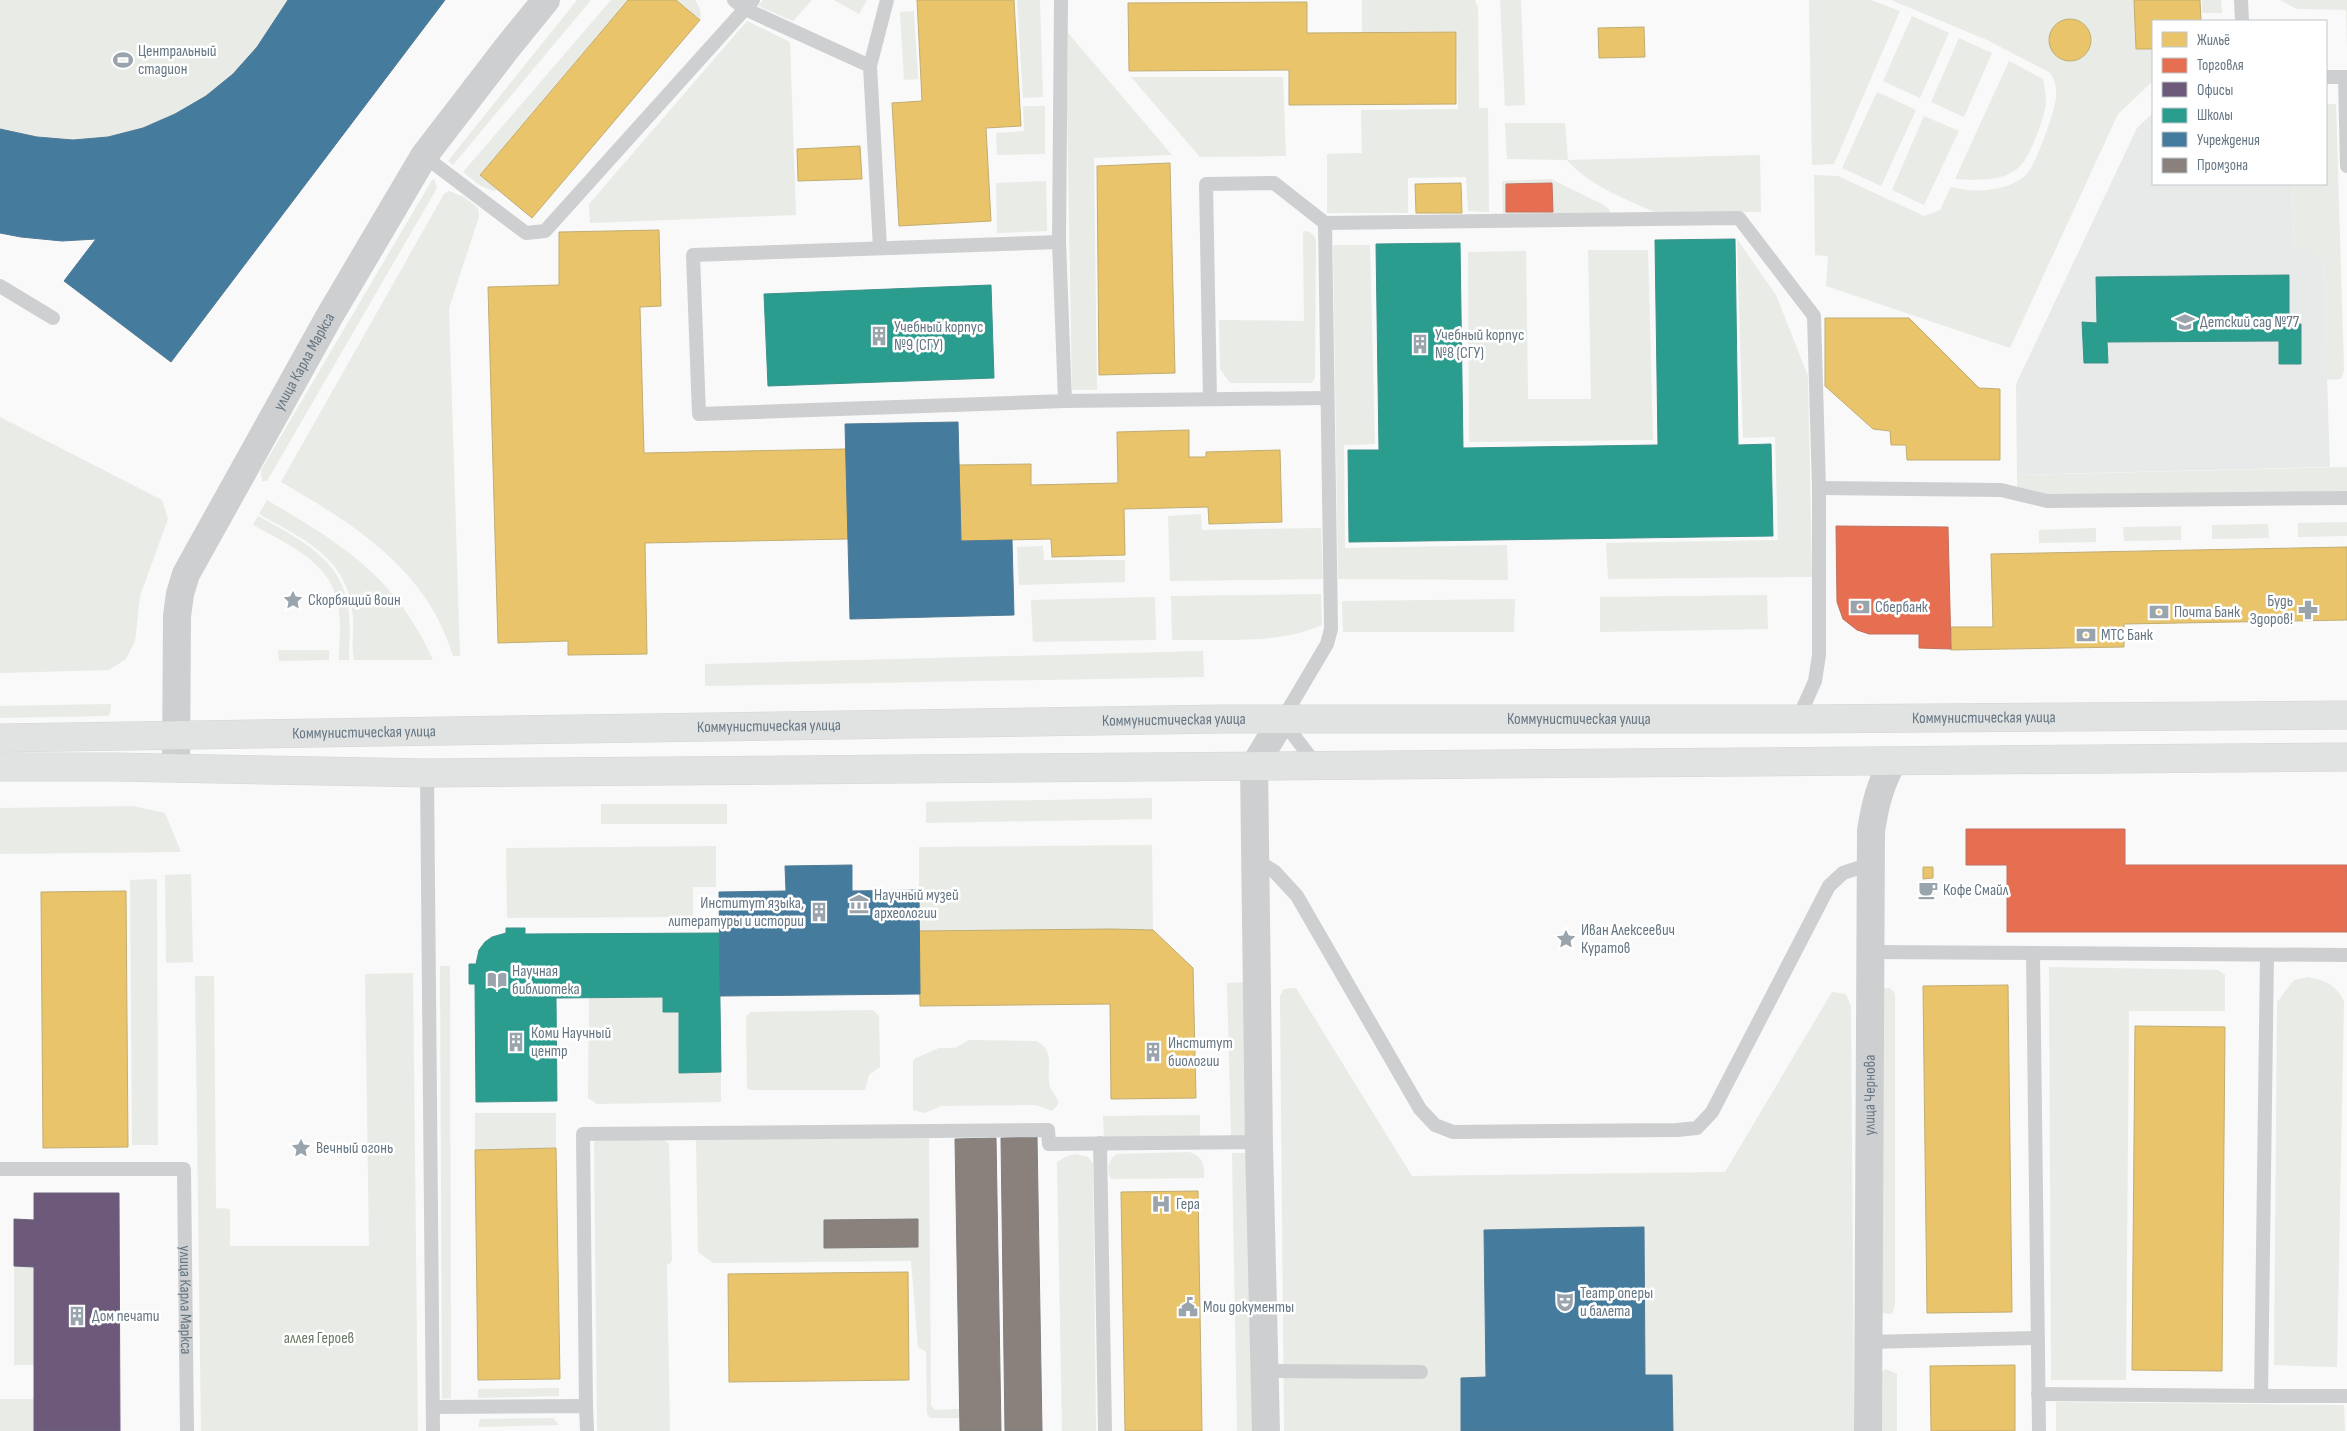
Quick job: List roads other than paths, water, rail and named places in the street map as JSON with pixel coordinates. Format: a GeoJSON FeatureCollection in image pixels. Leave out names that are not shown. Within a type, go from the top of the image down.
{"type":"FeatureCollection","features":[{"type":"Feature","properties":{"kind":"main road","name":"Коммунистическая улица"},"geometry":{"type":"LineString","coordinates":[[0,738],[1213,719],[1798,719],[2347,715]]}},
{"type":"Feature","properties":{"kind":"main road"},"geometry":{"type":"LineString","coordinates":[[0,767],[427,773],[1892,763],[2347,757]]}},
{"type":"Feature","properties":{"kind":"street","name":"улица Карла Маркса"},"geometry":{"type":"LineString","coordinates":[[176,768],[177,616],[180,594],[186,574],[328,317],[424,156],[506,48],[546,0]]}},
{"type":"Feature","properties":{"kind":"street"},"geometry":{"type":"LineString","coordinates":[[1266,1431],[1259,1142],[1254,766],[1282,720]]}},
{"type":"Feature","properties":{"kind":"street","name":"улица Чернова"},"geometry":{"type":"LineString","coordinates":[[1868,1431],[1871,830],[1875,802],[1882,781],[1892,763]]}},
{"type":"Feature","properties":{"kind":"lane"},"geometry":{"type":"LineString","coordinates":[[734,0],[749,5],[870,66]]}},
{"type":"Feature","properties":{"kind":"lane"},"geometry":{"type":"LineString","coordinates":[[880,248],[870,66],[887,0]]}},
{"type":"Feature","properties":{"kind":"lane"},"geometry":{"type":"LineString","coordinates":[[1061,0],[1059,242],[1065,401]]}},
{"type":"Feature","properties":{"kind":"lane"},"geometry":{"type":"LineString","coordinates":[[2241,0],[2242,20]]}},
{"type":"Feature","properties":{"kind":"lane"},"geometry":{"type":"LineString","coordinates":[[424,156],[526,233],[545,231],[749,5]]}},
{"type":"Feature","properties":{"kind":"lane"},"geometry":{"type":"LineString","coordinates":[[2327,77],[2346,77],[2347,166]]}},
{"type":"Feature","properties":{"kind":"lane"},"geometry":{"type":"LineString","coordinates":[[1210,400],[1206,184],[1274,182],[1325,223],[1739,218],[1814,316],[1819,488],[1819,655],[1814,681],[1798,719]]}},
{"type":"Feature","properties":{"kind":"lane"},"geometry":{"type":"LineString","coordinates":[[1318,766],[1282,720],[1327,644],[1331,629],[1326,398],[1325,223]]}},
{"type":"Feature","properties":{"kind":"lane"},"geometry":{"type":"LineString","coordinates":[[1059,242],[692,255],[699,414],[1065,401],[1326,398]]}},
{"type":"Feature","properties":{"kind":"lane"},"geometry":{"type":"LineString","coordinates":[[0,286],[53,318]]}},
{"type":"Feature","properties":{"kind":"lane"},"geometry":{"type":"LineString","coordinates":[[1819,488],[2001,490],[2047,501],[2347,498]]}},
{"type":"Feature","properties":{"kind":"lane"},"geometry":{"type":"LineString","coordinates":[[427,773],[433,1431]]}},
{"type":"Feature","properties":{"kind":"lane"},"geometry":{"type":"LineString","coordinates":[[1256,860],[1274,872],[1297,896],[1420,1109],[1435,1125],[1453,1132],[1677,1130],[1697,1128],[1712,1112],[1829,886],[1844,873],[1870,864]]}},
{"type":"Feature","properties":{"kind":"lane"},"geometry":{"type":"LineString","coordinates":[[1870,952],[2347,955]]}},
{"type":"Feature","properties":{"kind":"lane"},"geometry":{"type":"LineString","coordinates":[[2033,954],[2039,1431]]}},
{"type":"Feature","properties":{"kind":"lane"},"geometry":{"type":"LineString","coordinates":[[2261,1396],[2267,955]]}},
{"type":"Feature","properties":{"kind":"lane"},"geometry":{"type":"LineString","coordinates":[[587,1431],[582,1134],[1048,1130],[1049,1144],[1259,1142]]}},
{"type":"Feature","properties":{"kind":"lane"},"geometry":{"type":"LineString","coordinates":[[1100,1143],[1105,1431]]}},
{"type":"Feature","properties":{"kind":"lane","name":"улица Карла Маркса"},"geometry":{"type":"LineString","coordinates":[[0,1169],[184,1169],[187,1431]]}},
{"type":"Feature","properties":{"kind":"lane"},"geometry":{"type":"LineString","coordinates":[[1868,1342],[2038,1338]]}},
{"type":"Feature","properties":{"kind":"lane"},"geometry":{"type":"LineString","coordinates":[[1265,1371],[1421,1372]]}},
{"type":"Feature","properties":{"kind":"lane"},"geometry":{"type":"LineString","coordinates":[[2038,1394],[2347,1396]]}},
{"type":"Feature","properties":{"kind":"lane"},"geometry":{"type":"LineString","coordinates":[[433,1407],[586,1406]]}},
{"type":"Feature","properties":{"kind":"place","name":"Центральный стадион"},"geometry":{"type":"Point","coordinates":[123,60]}},
{"type":"Feature","properties":{"kind":"place","name":"Детский сад №77"},"geometry":{"type":"Point","coordinates":[2185,322]}},
{"type":"Feature","properties":{"kind":"place","name":"Учебный корпус №9 (СГУ)"},"geometry":{"type":"Point","coordinates":[879,336]}},
{"type":"Feature","properties":{"kind":"place","name":"Учебный корпус №8 (СГУ)"},"geometry":{"type":"Point","coordinates":[1420,344]}},
{"type":"Feature","properties":{"kind":"place","name":"Скорбящий воин"},"geometry":{"type":"Point","coordinates":[293,600]}},
{"type":"Feature","properties":{"kind":"place","name":"Сбербанк"},"geometry":{"type":"Point","coordinates":[1860,607]}},
{"type":"Feature","properties":{"kind":"place","name":"Будь Здоров!"},"geometry":{"type":"Point","coordinates":[2308,610]}},
{"type":"Feature","properties":{"kind":"place","name":"Почта Банк"},"geometry":{"type":"Point","coordinates":[2159,612]}},
{"type":"Feature","properties":{"kind":"place","name":"МТС Банк"},"geometry":{"type":"Point","coordinates":[2086,635]}},
{"type":"Feature","properties":{"kind":"place","name":"Кофе Смайл"},"geometry":{"type":"Point","coordinates":[1928,890]}},
{"type":"Feature","properties":{"kind":"place","name":"Научный музей археологии"},"geometry":{"type":"Point","coordinates":[859,904]}},
{"type":"Feature","properties":{"kind":"place","name":"Институт языка, литературы и истории"},"geometry":{"type":"Point","coordinates":[819,912]}},
{"type":"Feature","properties":{"kind":"place","name":"Иван Алексеевич Куратов"},"geometry":{"type":"Point","coordinates":[1566,939]}},
{"type":"Feature","properties":{"kind":"place","name":"Научная библиотека"},"geometry":{"type":"Point","coordinates":[497,980]}},
{"type":"Feature","properties":{"kind":"place","name":"Коми Научный центр"},"geometry":{"type":"Point","coordinates":[516,1042]}},
{"type":"Feature","properties":{"kind":"place","name":"Институт биологии"},"geometry":{"type":"Point","coordinates":[1153,1052]}},
{"type":"Feature","properties":{"kind":"place","name":"Вечный огонь"},"geometry":{"type":"Point","coordinates":[301,1148]}},
{"type":"Feature","properties":{"kind":"place","name":"Гера"},"geometry":{"type":"Point","coordinates":[1161,1204]}},
{"type":"Feature","properties":{"kind":"place","name":"Театр оперы и балета"},"geometry":{"type":"Point","coordinates":[1565,1302]}},
{"type":"Feature","properties":{"kind":"place","name":"Мои документы"},"geometry":{"type":"Point","coordinates":[1188,1307]}},
{"type":"Feature","properties":{"kind":"place","name":"Дом печати"},"geometry":{"type":"Point","coordinates":[77,1316]}},
{"type":"Feature","properties":{"kind":"park label","name":"аллея Героев"},"geometry":{"type":"Point","coordinates":[319,1338]}}]}
